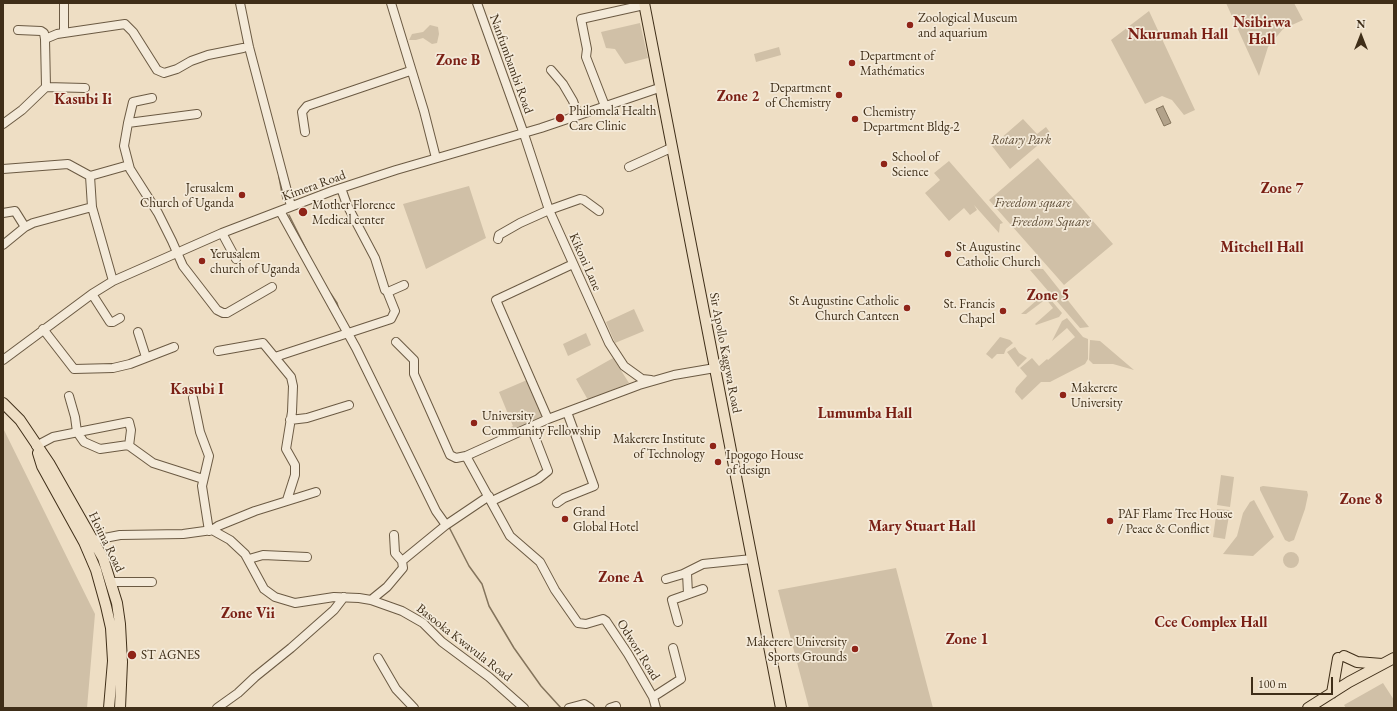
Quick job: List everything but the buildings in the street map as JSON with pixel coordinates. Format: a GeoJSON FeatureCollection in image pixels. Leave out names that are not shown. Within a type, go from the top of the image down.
{"type":"FeatureCollection","features":[{"type":"Feature","properties":{"kind":"main road","name":"Sir Apollo Kaggwa Road"},"geometry":{"type":"LineString","coordinates":[[644,4],[659,88],[781,708]]}},
{"type":"Feature","properties":{"kind":"main road","name":"Hoima Road"},"geometry":{"type":"LineString","coordinates":[[3,402],[20,420],[36,446],[49,463],[111,582],[120,624],[122,662],[120,708]]}},
{"type":"Feature","properties":{"kind":"main road","name":"Hoima Road"},"geometry":{"type":"LineString","coordinates":[[89,541],[110,628],[113,661],[109,708]]}},
{"type":"Feature","properties":{"kind":"main road"},"geometry":{"type":"LineString","coordinates":[[1332,693],[1341,657],[1357,662],[1382,664]]}},
{"type":"Feature","properties":{"kind":"main road"},"geometry":{"type":"LineString","coordinates":[[1308,708],[1394,658]]}},
{"type":"Feature","properties":{"kind":"main road"},"geometry":{"type":"LineString","coordinates":[[1317,708],[1351,686],[1394,663]]}},
{"type":"Feature","properties":{"kind":"street"},"geometry":{"type":"LineString","coordinates":[[64,3],[64,32]]}},
{"type":"Feature","properties":{"kind":"street"},"geometry":{"type":"LineString","coordinates":[[240,3],[249,47],[291,206]]}},
{"type":"Feature","properties":{"kind":"street"},"geometry":{"type":"LineString","coordinates":[[390,3],[410,71],[424,111],[436,158]]}},
{"type":"Feature","properties":{"kind":"street","name":"Nanfumbambi Road"},"geometry":{"type":"LineString","coordinates":[[477,3],[524,134]]}},
{"type":"Feature","properties":{"kind":"street"},"geometry":{"type":"LineString","coordinates":[[605,106],[586,57],[587,50],[581,19],[644,4]]}},
{"type":"Feature","properties":{"kind":"street"},"geometry":{"type":"LineString","coordinates":[[45,39],[64,32],[125,24],[133,32],[157,70],[164,73],[177,69],[191,61],[208,55],[243,48]]}},
{"type":"Feature","properties":{"kind":"street"},"geometry":{"type":"LineString","coordinates":[[18,30],[41,31],[44,33],[46,87]]}},
{"type":"Feature","properties":{"kind":"street"},"geometry":{"type":"LineString","coordinates":[[551,70],[563,84],[573,101],[578,115]]}},
{"type":"Feature","properties":{"kind":"street"},"geometry":{"type":"LineString","coordinates":[[305,132],[302,112],[307,106],[410,71]]}},
{"type":"Feature","properties":{"kind":"street"},"geometry":{"type":"LineString","coordinates":[[3,124],[22,110],[46,87],[85,88]]}},
{"type":"Feature","properties":{"kind":"street","name":"Kimera Road"},"geometry":{"type":"LineString","coordinates":[[3,360],[92,294],[113,281],[176,252],[291,206],[341,188],[436,158],[524,134],[659,88]]}},
{"type":"Feature","properties":{"kind":"street"},"geometry":{"type":"LineString","coordinates":[[152,98],[133,102],[124,146],[133,174],[158,213],[183,266],[220,312],[227,313],[240,307],[272,287]]}},
{"type":"Feature","properties":{"kind":"street"},"geometry":{"type":"LineString","coordinates":[[128,124],[197,114]]}},
{"type":"Feature","properties":{"kind":"street","name":"Kikoni Lane"},"geometry":{"type":"LineString","coordinates":[[524,134],[548,210],[609,343],[619,361],[642,379],[651,380]]}},
{"type":"Feature","properties":{"kind":"street"},"geometry":{"type":"LineString","coordinates":[[629,167],[671,148]]}},
{"type":"Feature","properties":{"kind":"street"},"geometry":{"type":"LineString","coordinates":[[3,169],[68,164],[90,176],[129,165]]}},
{"type":"Feature","properties":{"kind":"street"},"geometry":{"type":"LineString","coordinates":[[90,176],[92,207],[113,281]]}},
{"type":"Feature","properties":{"kind":"street"},"geometry":{"type":"LineString","coordinates":[[275,357],[391,319],[395,311],[387,291],[384,289],[372,252],[347,205],[341,188]]}},
{"type":"Feature","properties":{"kind":"street"},"geometry":{"type":"LineString","coordinates":[[498,239],[501,234],[548,210],[582,199],[599,211]]}},
{"type":"Feature","properties":{"kind":"street"},"geometry":{"type":"LineString","coordinates":[[3,245],[25,227],[92,207]]}},
{"type":"Feature","properties":{"kind":"street"},"geometry":{"type":"LineString","coordinates":[[3,213],[15,210],[25,227]]}},
{"type":"Feature","properties":{"kind":"street"},"geometry":{"type":"LineString","coordinates":[[280,211],[330,301],[346,334],[356,348],[436,511],[446,525]]}},
{"type":"Feature","properties":{"kind":"street"},"geometry":{"type":"LineString","coordinates":[[222,233],[236,259]]}},
{"type":"Feature","properties":{"kind":"street"},"geometry":{"type":"LineString","coordinates":[[548,419],[496,300],[573,264]]}},
{"type":"Feature","properties":{"kind":"street"},"geometry":{"type":"LineString","coordinates":[[387,291],[404,284]]}},
{"type":"Feature","properties":{"kind":"street"},"geometry":{"type":"LineString","coordinates":[[92,294],[110,322],[120,318]]}},
{"type":"Feature","properties":{"kind":"street"},"geometry":{"type":"LineString","coordinates":[[43,329],[74,369],[113,368],[146,358],[174,347]]}},
{"type":"Feature","properties":{"kind":"street"},"geometry":{"type":"LineString","coordinates":[[138,332],[146,358]]}},
{"type":"Feature","properties":{"kind":"street"},"geometry":{"type":"LineString","coordinates":[[218,351],[260,342],[264,344],[293,381],[286,449],[295,465],[295,475],[288,500]]}},
{"type":"Feature","properties":{"kind":"street"},"geometry":{"type":"LineString","coordinates":[[396,342],[414,360],[414,374],[451,457],[458,458],[466,456],[548,419],[651,380],[715,368]]}},
{"type":"Feature","properties":{"kind":"street"},"geometry":{"type":"LineString","coordinates":[[69,396],[76,417],[77,432],[84,442],[100,449],[122,444],[129,446],[153,463],[203,480]]}},
{"type":"Feature","properties":{"kind":"street"},"geometry":{"type":"LineString","coordinates":[[193,398],[200,432],[209,456],[202,486],[211,531]]}},
{"type":"Feature","properties":{"kind":"street"},"geometry":{"type":"LineString","coordinates":[[290,420],[307,418],[349,405]]}},
{"type":"Feature","properties":{"kind":"street"},"geometry":{"type":"LineString","coordinates":[[556,503],[564,498],[594,486],[567,412]]}},
{"type":"Feature","properties":{"kind":"street"},"geometry":{"type":"LineString","coordinates":[[36,446],[53,437],[129,422],[131,430],[129,446]]}},
{"type":"Feature","properties":{"kind":"street"},"geometry":{"type":"LineString","coordinates":[[402,561],[446,525],[490,499],[538,479],[548,471],[531,427]]}},
{"type":"Feature","properties":{"kind":"street","name":"Odwori Road"},"geometry":{"type":"LineString","coordinates":[[466,456],[510,536],[540,562],[555,590],[578,623],[586,624],[603,619],[606,621],[628,654],[652,697],[656,708]]}},
{"type":"Feature","properties":{"kind":"street"},"geometry":{"type":"LineString","coordinates":[[89,541],[120,535],[183,534],[211,531],[218,526],[249,513],[316,492]]}},
{"type":"Feature","properties":{"kind":"street","name":"Basooka Kwavula Road"},"geometry":{"type":"LineString","coordinates":[[211,531],[230,540],[249,559],[264,589],[275,597],[295,603],[344,596],[371,600],[402,611],[423,623],[442,642],[489,677],[524,708]]}},
{"type":"Feature","properties":{"kind":"street"},"geometry":{"type":"LineString","coordinates":[[371,600],[386,587],[403,568],[402,561],[395,553],[394,535]]}},
{"type":"Feature","properties":{"kind":"street"},"geometry":{"type":"LineString","coordinates":[[249,559],[263,555],[307,557]]}},
{"type":"Feature","properties":{"kind":"street"},"geometry":{"type":"LineString","coordinates":[[666,579],[687,573],[703,564],[752,559]]}},
{"type":"Feature","properties":{"kind":"street"},"geometry":{"type":"LineString","coordinates":[[687,573],[688,594]]}},
{"type":"Feature","properties":{"kind":"street"},"geometry":{"type":"LineString","coordinates":[[111,582],[152,582]]}},
{"type":"Feature","properties":{"kind":"street"},"geometry":{"type":"LineString","coordinates":[[678,622],[672,600],[703,589]]}},
{"type":"Feature","properties":{"kind":"street"},"geometry":{"type":"LineString","coordinates":[[217,708],[238,693],[292,648],[334,610],[344,596]]}},
{"type":"Feature","properties":{"kind":"street"},"geometry":{"type":"LineString","coordinates":[[652,697],[680,680],[680,670],[673,648]]}},
{"type":"Feature","properties":{"kind":"street"},"geometry":{"type":"LineString","coordinates":[[378,658],[396,689],[414,708]]}},
{"type":"Feature","properties":{"kind":"street"},"geometry":{"type":"LineString","coordinates":[[569,708],[584,704],[590,708]]}},
{"type":"Feature","properties":{"kind":"green space"},"geometry":{"type":"Polygon","coordinates":[[[1226,3],[1294,3],[1303,20],[1283,29],[1268,47],[1259,76],[1226,3]]]}},
{"type":"Feature","properties":{"kind":"green space"},"geometry":{"type":"Polygon","coordinates":[[[1149,11],[1195,110],[1184,115],[1172,100],[1162,96],[1145,104],[1111,40],[1149,11]]]}},
{"type":"Feature","properties":{"kind":"green space"},"geometry":{"type":"Polygon","coordinates":[[[640,23],[648,58],[625,64],[615,49],[606,48],[601,32],[640,23]]]}},
{"type":"Feature","properties":{"kind":"green space"},"geometry":{"type":"Polygon","coordinates":[[[430,25],[438,27],[439,34],[437,43],[432,44],[423,38],[409,40],[412,34],[423,32],[430,25]]]}},
{"type":"Feature","properties":{"kind":"green space"},"geometry":{"type":"Polygon","coordinates":[[[779,47],[781,55],[756,62],[754,54],[779,47]]]}},
{"type":"Feature","properties":{"kind":"green space","name":"Rotary Park"},"geometry":{"type":"Polygon","coordinates":[[[1023,119],[1037,134],[1046,127],[1051,134],[1010,169],[992,146],[1023,119]]]}},
{"type":"Feature","properties":{"kind":"green space","name":"Freedom Square"},"geometry":{"type":"Polygon","coordinates":[[[1038,158],[1113,244],[1064,285],[989,200],[1038,158]]]}},
{"type":"Feature","properties":{"kind":"green space"},"geometry":{"type":"Polygon","coordinates":[[[949,161],[1003,223],[1000,224],[999,233],[974,205],[977,210],[970,215],[964,208],[949,221],[925,193],[940,180],[934,173],[949,161]]]}},
{"type":"Feature","properties":{"kind":"green space"},"geometry":{"type":"Polygon","coordinates":[[[469,186],[486,238],[426,269],[403,204],[469,186]]]}},
{"type":"Feature","properties":{"kind":"green space"},"geometry":{"type":"Polygon","coordinates":[[[1043,269],[1089,327],[1080,328],[1030,270],[1043,269]]]}},
{"type":"Feature","properties":{"kind":"green space"},"geometry":{"type":"Polygon","coordinates":[[[1045,293],[1062,313],[1059,317],[1036,325],[1035,324],[1053,308],[1046,299],[1026,314],[1021,314],[1045,293]]]}},
{"type":"Feature","properties":{"kind":"green space"},"geometry":{"type":"Polygon","coordinates":[[[634,309],[644,331],[615,343],[606,322],[634,309]]]}},
{"type":"Feature","properties":{"kind":"green space"},"geometry":{"type":"Polygon","coordinates":[[[1067,318],[1083,337],[1088,339],[1088,359],[1085,364],[1050,382],[1041,382],[1022,400],[1015,392],[1016,388],[1027,376],[1020,368],[1032,358],[1039,366],[1075,337],[1067,328],[1052,341],[1062,321],[1067,318]]]}},
{"type":"Feature","properties":{"kind":"green space"},"geometry":{"type":"Polygon","coordinates":[[[586,333],[591,345],[568,356],[563,344],[586,333]]]}},
{"type":"Feature","properties":{"kind":"green space"},"geometry":{"type":"Polygon","coordinates":[[[1000,337],[1010,340],[1013,343],[1006,349],[1004,354],[997,354],[992,359],[986,354],[1000,337]]]}},
{"type":"Feature","properties":{"kind":"green space"},"geometry":{"type":"Polygon","coordinates":[[[1090,340],[1100,341],[1134,370],[1113,364],[1093,364],[1089,360],[1090,340]]]}},
{"type":"Feature","properties":{"kind":"green space"},"geometry":{"type":"Polygon","coordinates":[[[1015,347],[1019,353],[1027,358],[1018,367],[1007,352],[1015,347]]]}},
{"type":"Feature","properties":{"kind":"green space"},"geometry":{"type":"Polygon","coordinates":[[[613,358],[629,383],[588,400],[576,379],[613,358]]]}},
{"type":"Feature","properties":{"kind":"green space"},"geometry":{"type":"Polygon","coordinates":[[[527,380],[544,418],[505,435],[504,431],[513,426],[499,392],[527,380]]]}},
{"type":"Feature","properties":{"kind":"green space"},"geometry":{"type":"Polygon","coordinates":[[[3,428],[95,614],[87,708],[3,708],[3,428]]]}},
{"type":"Feature","properties":{"kind":"green space"},"geometry":{"type":"Polygon","coordinates":[[[1221,475],[1234,477],[1230,507],[1217,505],[1221,475]]]}},
{"type":"Feature","properties":{"kind":"green space"},"geometry":{"type":"Polygon","coordinates":[[[1263,486],[1307,491],[1308,495],[1305,509],[1294,540],[1289,542],[1285,540],[1260,490],[1260,487],[1263,486]]]}},
{"type":"Feature","properties":{"kind":"green space"},"geometry":{"type":"Polygon","coordinates":[[[1254,500],[1274,537],[1253,556],[1223,554],[1237,536],[1243,513],[1250,502],[1254,500]]]}},
{"type":"Feature","properties":{"kind":"green space"},"geometry":{"type":"Polygon","coordinates":[[[1217,509],[1230,510],[1225,539],[1213,537],[1217,509]]]}},
{"type":"Feature","properties":{"kind":"green space"},"geometry":{"type":"Polygon","coordinates":[[[1288,552],[1294,552],[1299,557],[1297,566],[1294,568],[1288,568],[1283,563],[1283,557],[1288,552]]]}},
{"type":"Feature","properties":{"kind":"green space","name":"Makerere University Sports Grounds"},"geometry":{"type":"Polygon","coordinates":[[[896,568],[933,708],[809,708],[778,590],[896,568]]]}},
{"type":"Feature","properties":{"kind":"green space"},"geometry":{"type":"Polygon","coordinates":[[[1383,683],[1394,700],[1394,708],[1346,708],[1344,705],[1383,683]]]}},
{"type":"Feature","properties":{"kind":"shaded area"},"geometry":{"type":"Polygon","coordinates":[[[1163,106],[1171,123],[1164,126],[1156,109],[1163,106]]]}},
{"type":"Feature","properties":{"kind":"waterway"},"geometry":{"type":"LineString","coordinates":[[279,177],[283,199]]}},
{"type":"Feature","properties":{"kind":"waterway"},"geometry":{"type":"LineString","coordinates":[[289,215],[308,253]]}},
{"type":"Feature","properties":{"kind":"waterway"},"geometry":{"type":"LineString","coordinates":[[331,294],[337,303],[339,310]]}},
{"type":"Feature","properties":{"kind":"waterway"},"geometry":{"type":"LineString","coordinates":[[449,527],[469,566],[482,584],[489,606],[514,648],[541,686],[561,708]]}},
{"type":"Feature","properties":{"kind":"place","name":"Zoological Museum and aquarium"},"geometry":{"type":"Point","coordinates":[910,25]}},
{"type":"Feature","properties":{"kind":"place","name":"Department of Mathématics"},"geometry":{"type":"Point","coordinates":[852,63]}},
{"type":"Feature","properties":{"kind":"place","name":"Department of Chemistry"},"geometry":{"type":"Point","coordinates":[839,95]}},
{"type":"Feature","properties":{"kind":"place","name":"Philomela Health Care Clinic"},"geometry":{"type":"Point","coordinates":[560,118]}},
{"type":"Feature","properties":{"kind":"place","name":"Chemistry Department Bldg-2"},"geometry":{"type":"Point","coordinates":[855,119]}},
{"type":"Feature","properties":{"kind":"place","name":"School of Science"},"geometry":{"type":"Point","coordinates":[884,164]}},
{"type":"Feature","properties":{"kind":"place","name":"Jerusalem Church of Uganda"},"geometry":{"type":"Point","coordinates":[242,195]}},
{"type":"Feature","properties":{"kind":"place","name":"Mother Florence Medical center"},"geometry":{"type":"Point","coordinates":[303,212]}},
{"type":"Feature","properties":{"kind":"place","name":"St Augustine Catholic Church"},"geometry":{"type":"Point","coordinates":[948,254]}},
{"type":"Feature","properties":{"kind":"place","name":"Yerusalem church of Uganda"},"geometry":{"type":"Point","coordinates":[202,261]}},
{"type":"Feature","properties":{"kind":"place","name":"St Augustine Catholic Church Canteen"},"geometry":{"type":"Point","coordinates":[907,308]}},
{"type":"Feature","properties":{"kind":"place","name":"St. Francis Chapel"},"geometry":{"type":"Point","coordinates":[1003,311]}},
{"type":"Feature","properties":{"kind":"place","name":"Makerere University"},"geometry":{"type":"Point","coordinates":[1063,395]}},
{"type":"Feature","properties":{"kind":"place","name":"University Community Fellowship"},"geometry":{"type":"Point","coordinates":[474,423]}},
{"type":"Feature","properties":{"kind":"place","name":"Makerere Institute of Technology"},"geometry":{"type":"Point","coordinates":[713,446]}},
{"type":"Feature","properties":{"kind":"place","name":"Ipogogo House of design"},"geometry":{"type":"Point","coordinates":[718,462]}},
{"type":"Feature","properties":{"kind":"place","name":"Grand Global Hotel"},"geometry":{"type":"Point","coordinates":[565,519]}},
{"type":"Feature","properties":{"kind":"place","name":"PAF Flame Tree House / Peace & Conflict"},"geometry":{"type":"Point","coordinates":[1110,521]}},
{"type":"Feature","properties":{"kind":"place","name":"Makerere University Sports Grounds"},"geometry":{"type":"Point","coordinates":[855,649]}},
{"type":"Feature","properties":{"kind":"place","name":"ST AGNES"},"geometry":{"type":"Point","coordinates":[132,655]}},
{"type":"Feature","properties":{"kind":"district","name":"Nsibirwa Hall"},"geometry":{"type":"Point","coordinates":[1262,32]}},
{"type":"Feature","properties":{"kind":"district","name":"Nkurumah Hall"},"geometry":{"type":"Point","coordinates":[1178,35]}},
{"type":"Feature","properties":{"kind":"district","name":"Zone B"},"geometry":{"type":"Point","coordinates":[458,61]}},
{"type":"Feature","properties":{"kind":"district","name":"Zone 2"},"geometry":{"type":"Point","coordinates":[738,97]}},
{"type":"Feature","properties":{"kind":"district","name":"Kasubi Ii"},"geometry":{"type":"Point","coordinates":[83,100]}},
{"type":"Feature","properties":{"kind":"district","name":"Zone 7"},"geometry":{"type":"Point","coordinates":[1282,189]}},
{"type":"Feature","properties":{"kind":"district","name":"Mitchell Hall"},"geometry":{"type":"Point","coordinates":[1262,248]}},
{"type":"Feature","properties":{"kind":"district","name":"Zone 5"},"geometry":{"type":"Point","coordinates":[1048,296]}},
{"type":"Feature","properties":{"kind":"district","name":"Kasubi I"},"geometry":{"type":"Point","coordinates":[197,390]}},
{"type":"Feature","properties":{"kind":"district","name":"Lumumba Hall"},"geometry":{"type":"Point","coordinates":[865,414]}},
{"type":"Feature","properties":{"kind":"district","name":"Zone 8"},"geometry":{"type":"Point","coordinates":[1361,500]}},
{"type":"Feature","properties":{"kind":"district","name":"Mary Stuart Hall"},"geometry":{"type":"Point","coordinates":[922,527]}},
{"type":"Feature","properties":{"kind":"district","name":"Zone A"},"geometry":{"type":"Point","coordinates":[621,578]}},
{"type":"Feature","properties":{"kind":"district","name":"Zone Vii"},"geometry":{"type":"Point","coordinates":[248,614]}},
{"type":"Feature","properties":{"kind":"district","name":"Cce Complex Hall"},"geometry":{"type":"Point","coordinates":[1211,623]}},
{"type":"Feature","properties":{"kind":"district","name":"Zone 1"},"geometry":{"type":"Point","coordinates":[967,640]}},
{"type":"Feature","properties":{"kind":"park label","name":"Freedom square"},"geometry":{"type":"Point","coordinates":[1033,203]}}]}
